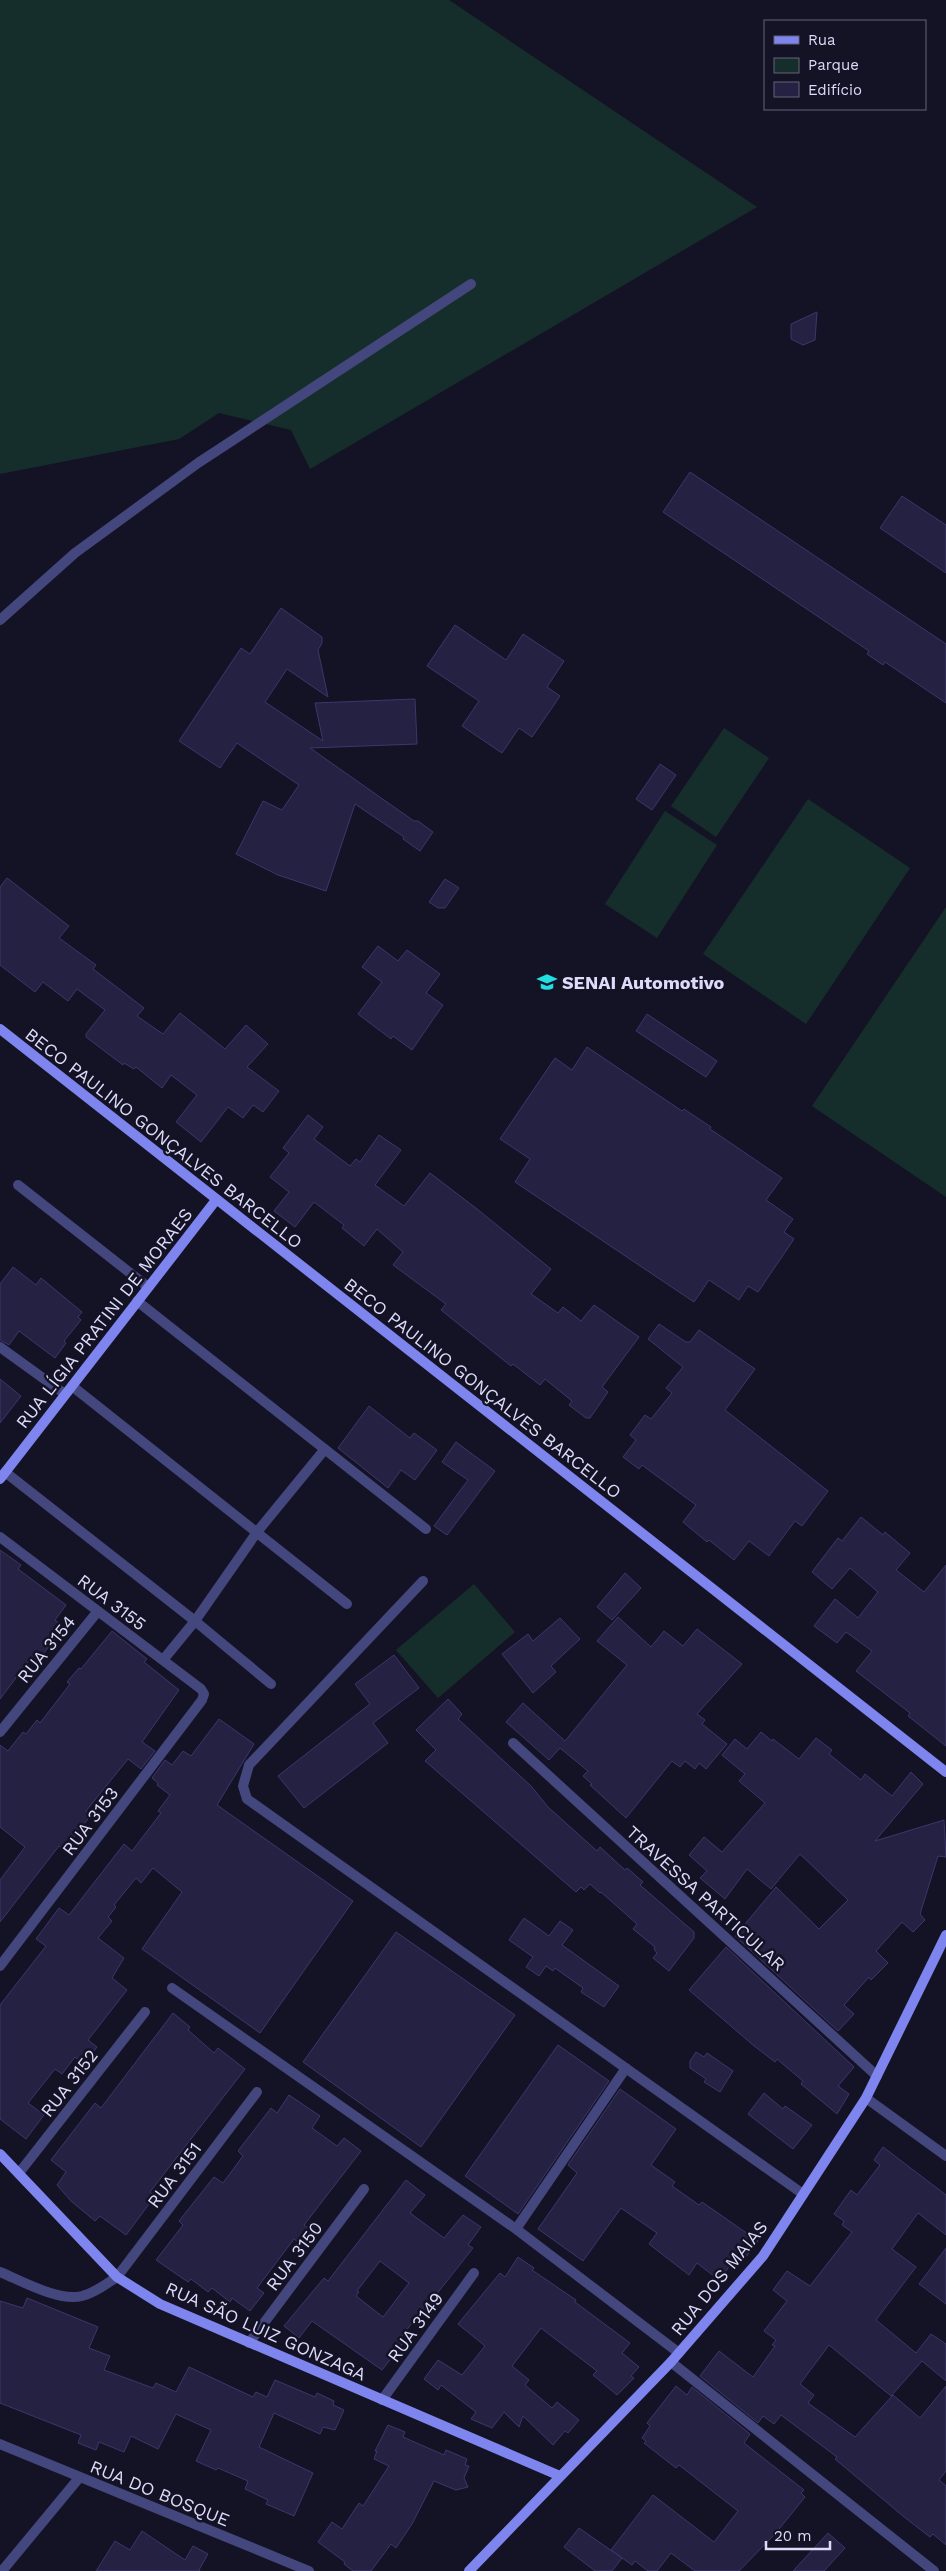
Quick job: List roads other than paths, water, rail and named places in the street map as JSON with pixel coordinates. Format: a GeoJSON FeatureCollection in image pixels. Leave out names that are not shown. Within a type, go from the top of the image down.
{"type":"FeatureCollection","features":[{"type":"Feature","properties":{"kind":"street"},"geometry":{"type":"LineString","coordinates":[[0,620],[75,553],[198,463],[471,284]]}},
{"type":"Feature","properties":{"kind":"street","name":"BECO PAULINO GONÇALVES BARCELLO"},"geometry":{"type":"LineString","coordinates":[[0,1029],[946,1772]]}},
{"type":"Feature","properties":{"kind":"street"},"geometry":{"type":"LineString","coordinates":[[18,1185],[148,1287]]}},
{"type":"Feature","properties":{"kind":"street","name":"RUA LÍGIA PRATINI DE MORAES"},"geometry":{"type":"LineString","coordinates":[[3,1476],[216,1200]]}},
{"type":"Feature","properties":{"kind":"street"},"geometry":{"type":"LineString","coordinates":[[137,1301],[426,1529]]}},
{"type":"Feature","properties":{"kind":"street"},"geometry":{"type":"LineString","coordinates":[[0,1347],[68,1390],[257,1532],[347,1604]]}},
{"type":"Feature","properties":{"kind":"street"},"geometry":{"type":"LineString","coordinates":[[163,1660],[195,1621],[257,1532],[325,1450]]}},
{"type":"Feature","properties":{"kind":"street"},"geometry":{"type":"LineString","coordinates":[[3,1476],[195,1621],[270,1684]]}},
{"type":"Feature","properties":{"kind":"street","name":"RUA 3155"},"geometry":{"type":"LineString","coordinates":[[0,1537],[201,1689],[204,1694]]}},
{"type":"Feature","properties":{"kind":"street"},"geometry":{"type":"LineString","coordinates":[[423,1581],[249,1765],[243,1786],[247,1799],[803,2194]]}},
{"type":"Feature","properties":{"kind":"street","name":"RUA 3154"},"geometry":{"type":"LineString","coordinates":[[0,1732],[98,1611]]}},
{"type":"Feature","properties":{"kind":"street","name":"RUA 3153"},"geometry":{"type":"LineString","coordinates":[[0,1966],[190,1716],[204,1694]]}},
{"type":"Feature","properties":{"kind":"street","name":"TRAVESSA PARTICULAR"},"geometry":{"type":"LineString","coordinates":[[513,1743],[877,2076]]}},
{"type":"Feature","properties":{"kind":"street","name":"RUA DOS MAIAS"},"geometry":{"type":"LineString","coordinates":[[469,2571],[679,2353],[763,2256],[866,2098],[946,1935]]}},
{"type":"Feature","properties":{"kind":"street"},"geometry":{"type":"LineString","coordinates":[[172,1988],[516,2229],[679,2353]]}},
{"type":"Feature","properties":{"kind":"street","name":"RUA 3152"},"geometry":{"type":"LineString","coordinates":[[19,2173],[145,2012]]}},
{"type":"Feature","properties":{"kind":"street"},"geometry":{"type":"LineString","coordinates":[[516,2229],[626,2068]]}},
{"type":"Feature","properties":{"kind":"street","name":"RUA 3151"},"geometry":{"type":"LineString","coordinates":[[117,2277],[258,2092]]}},
{"type":"Feature","properties":{"kind":"street"},"geometry":{"type":"LineString","coordinates":[[866,2098],[946,2156]]}},
{"type":"Feature","properties":{"kind":"street","name":"RUA SÃO LUIZ GONZAGA"},"geometry":{"type":"LineString","coordinates":[[0,2154],[117,2277],[160,2304],[560,2476]]}},
{"type":"Feature","properties":{"kind":"street","name":"RUA 3150"},"geometry":{"type":"LineString","coordinates":[[249,2343],[364,2189]]}},
{"type":"Feature","properties":{"kind":"street"},"geometry":{"type":"LineString","coordinates":[[0,2272],[63,2297],[82,2296],[95,2291],[117,2277]]}},
{"type":"Feature","properties":{"kind":"street","name":"RUA 3149"},"geometry":{"type":"LineString","coordinates":[[382,2400],[474,2273]]}},
{"type":"Feature","properties":{"kind":"street"},"geometry":{"type":"LineString","coordinates":[[670,2362],[934,2571]]}},
{"type":"Feature","properties":{"kind":"street","name":"RUA DO BOSQUE"},"geometry":{"type":"LineString","coordinates":[[0,2444],[309,2571]]}},
{"type":"Feature","properties":{"kind":"street"},"geometry":{"type":"LineString","coordinates":[[2,2571],[79,2478]]}},
{"type":"Feature","properties":{"kind":"place","name":"SENAI Automotivo"},"geometry":{"type":"Point","coordinates":[547,982]}}]}
